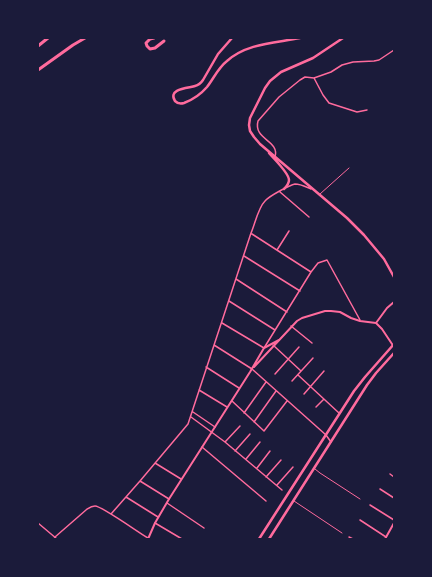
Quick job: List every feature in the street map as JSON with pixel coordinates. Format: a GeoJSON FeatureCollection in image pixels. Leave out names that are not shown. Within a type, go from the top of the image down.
{"type":"FeatureCollection","features":[{"type":"Feature","properties":{"kind":"highway"},"geometry":{"type":"LineString","coordinates":[[38,46],[48,38]]}},
{"type":"Feature","properties":{"kind":"highway"},"geometry":{"type":"LineString","coordinates":[[38,70],[85,38]]}},
{"type":"Feature","properties":{"kind":"highway"},"geometry":{"type":"LineString","coordinates":[[154,38],[150,39],[146,43],[150,50],[164,41]]}},
{"type":"Feature","properties":{"kind":"main road"},"geometry":{"type":"LineString","coordinates":[[164,41],[168,38]]}},
{"type":"Feature","properties":{"kind":"main road"},"geometry":{"type":"LineString","coordinates":[[232,38],[218,54],[200,83],[193,87],[180,89],[176,92],[174,97],[177,102],[181,104],[184,103],[203,91],[218,70],[230,58],[239,53],[255,46],[300,38]]}},
{"type":"Feature","properties":{"kind":"main road"},"geometry":{"type":"LineString","coordinates":[[343,38],[313,58],[281,72],[270,82],[265,88],[250,118],[250,131],[275,158],[315,190],[364,235],[384,259],[394,277]]}},
{"type":"Feature","properties":{"kind":"main road"},"geometry":{"type":"LineString","coordinates":[[275,158],[288,178],[288,184],[284,189]]}},
{"type":"Feature","properties":{"kind":"main road"},"geometry":{"type":"LineString","coordinates":[[259,539],[358,385],[394,345]]}},
{"type":"Feature","properties":{"kind":"main road"},"geometry":{"type":"LineString","coordinates":[[269,539],[367,385],[394,353]]}},
{"type":"Feature","properties":{"kind":"street"},"geometry":{"type":"LineString","coordinates":[[275,158],[276,148],[258,132],[257,128],[258,121],[279,97],[305,77],[314,78],[353,62],[379,60],[394,50]]}},
{"type":"Feature","properties":{"kind":"street"},"geometry":{"type":"LineString","coordinates":[[314,78],[329,103],[357,112],[367,110]]}},
{"type":"Feature","properties":{"kind":"street"},"geometry":{"type":"LineString","coordinates":[[111,514],[185,428],[191,417],[228,301],[261,207],[265,201],[294,184],[315,190]]}},
{"type":"Feature","properties":{"kind":"street"},"geometry":{"type":"LineString","coordinates":[[280,192],[309,217]]}},
{"type":"Feature","properties":{"kind":"street"},"geometry":{"type":"LineString","coordinates":[[277,250],[289,231]]}},
{"type":"Feature","properties":{"kind":"street"},"geometry":{"type":"LineString","coordinates":[[251,233],[311,272]]}},
{"type":"Feature","properties":{"kind":"street"},"geometry":{"type":"LineString","coordinates":[[244,256],[300,291]]}},
{"type":"Feature","properties":{"kind":"street"},"geometry":{"type":"LineString","coordinates":[[54,538],[92,506],[95,506],[100,507],[148,539],[158,517],[169,499],[318,263],[327,260],[360,321]]}},
{"type":"Feature","properties":{"kind":"street"},"geometry":{"type":"LineString","coordinates":[[236,279],[287,312]]}},
{"type":"Feature","properties":{"kind":"street"},"geometry":{"type":"LineString","coordinates":[[228,301],[275,330]]}},
{"type":"Feature","properties":{"kind":"street"},"geometry":{"type":"LineString","coordinates":[[376,323],[387,308],[394,302]]}},
{"type":"Feature","properties":{"kind":"street"},"geometry":{"type":"LineString","coordinates":[[252,369],[297,321],[324,311],[340,312],[360,321],[376,323],[394,345]]}},
{"type":"Feature","properties":{"kind":"street"},"geometry":{"type":"LineString","coordinates":[[222,323],[264,348],[273,345]]}},
{"type":"Feature","properties":{"kind":"street"},"geometry":{"type":"LineString","coordinates":[[292,326],[312,343]]}},
{"type":"Feature","properties":{"kind":"street"},"geometry":{"type":"LineString","coordinates":[[214,345],[252,369],[326,435],[331,442]]}},
{"type":"Feature","properties":{"kind":"street"},"geometry":{"type":"LineString","coordinates":[[273,345],[301,371]]}},
{"type":"Feature","properties":{"kind":"street"},"geometry":{"type":"LineString","coordinates":[[275,374],[299,348]]}},
{"type":"Feature","properties":{"kind":"street"},"geometry":{"type":"LineString","coordinates":[[292,381],[313,358]]}},
{"type":"Feature","properties":{"kind":"street"},"geometry":{"type":"LineString","coordinates":[[206,367],[239,388]]}},
{"type":"Feature","properties":{"kind":"street"},"geometry":{"type":"LineString","coordinates":[[304,394],[324,371]]}},
{"type":"Feature","properties":{"kind":"street"},"geometry":{"type":"LineString","coordinates":[[298,375],[339,413]]}},
{"type":"Feature","properties":{"kind":"street"},"geometry":{"type":"LineString","coordinates":[[244,413],[266,382]]}},
{"type":"Feature","properties":{"kind":"street"},"geometry":{"type":"LineString","coordinates":[[199,390],[227,407]]}},
{"type":"Feature","properties":{"kind":"street"},"geometry":{"type":"LineString","coordinates":[[254,422],[276,391]]}},
{"type":"Feature","properties":{"kind":"street"},"geometry":{"type":"LineString","coordinates":[[316,407],[324,399]]}},
{"type":"Feature","properties":{"kind":"street"},"geometry":{"type":"LineString","coordinates":[[231,401],[264,431],[287,401]]}},
{"type":"Feature","properties":{"kind":"street"},"geometry":{"type":"LineString","coordinates":[[192,412],[215,426]]}},
{"type":"Feature","properties":{"kind":"street"},"geometry":{"type":"LineString","coordinates":[[191,417],[226,442],[282,490]]}},
{"type":"Feature","properties":{"kind":"street"},"geometry":{"type":"LineString","coordinates":[[226,442],[240,426]]}},
{"type":"Feature","properties":{"kind":"street"},"geometry":{"type":"LineString","coordinates":[[235,451],[250,434]]}},
{"type":"Feature","properties":{"kind":"street"},"geometry":{"type":"LineString","coordinates":[[246,460],[260,442]]}},
{"type":"Feature","properties":{"kind":"street"},"geometry":{"type":"LineString","coordinates":[[202,447],[266,501]]}},
{"type":"Feature","properties":{"kind":"street"},"geometry":{"type":"LineString","coordinates":[[256,468],[270,451]]}},
{"type":"Feature","properties":{"kind":"street"},"geometry":{"type":"LineString","coordinates":[[266,477],[281,460]]}},
{"type":"Feature","properties":{"kind":"street"},"geometry":{"type":"LineString","coordinates":[[156,463],[182,479]]}},
{"type":"Feature","properties":{"kind":"street"},"geometry":{"type":"LineString","coordinates":[[277,486],[293,467]]}},
{"type":"Feature","properties":{"kind":"street"},"geometry":{"type":"LineString","coordinates":[[390,474],[394,477]]}},
{"type":"Feature","properties":{"kind":"street"},"geometry":{"type":"LineString","coordinates":[[140,481],[169,499]]}},
{"type":"Feature","properties":{"kind":"street"},"geometry":{"type":"LineString","coordinates":[[380,489],[394,498]]}},
{"type":"Feature","properties":{"kind":"street"},"geometry":{"type":"LineString","coordinates":[[126,498],[158,517]]}},
{"type":"Feature","properties":{"kind":"street"},"geometry":{"type":"LineString","coordinates":[[167,503],[204,528]]}},
{"type":"Feature","properties":{"kind":"street"},"geometry":{"type":"LineString","coordinates":[[360,520],[385,538],[394,522],[370,505]]}},
{"type":"Feature","properties":{"kind":"street"},"geometry":{"type":"LineString","coordinates":[[155,523],[182,539]]}},
{"type":"Feature","properties":{"kind":"street"},"geometry":{"type":"LineString","coordinates":[[38,524],[57,539]]}},
{"type":"Feature","properties":{"kind":"street"},"geometry":{"type":"LineString","coordinates":[[349,536],[353,539]]}},
{"type":"Feature","properties":{"kind":"lane"},"geometry":{"type":"LineString","coordinates":[[319,194],[349,168]]}},
{"type":"Feature","properties":{"kind":"lane"},"geometry":{"type":"LineString","coordinates":[[314,468],[360,499]]}},
{"type":"Feature","properties":{"kind":"lane"},"geometry":{"type":"LineString","coordinates":[[294,500],[342,533]]}}]}
